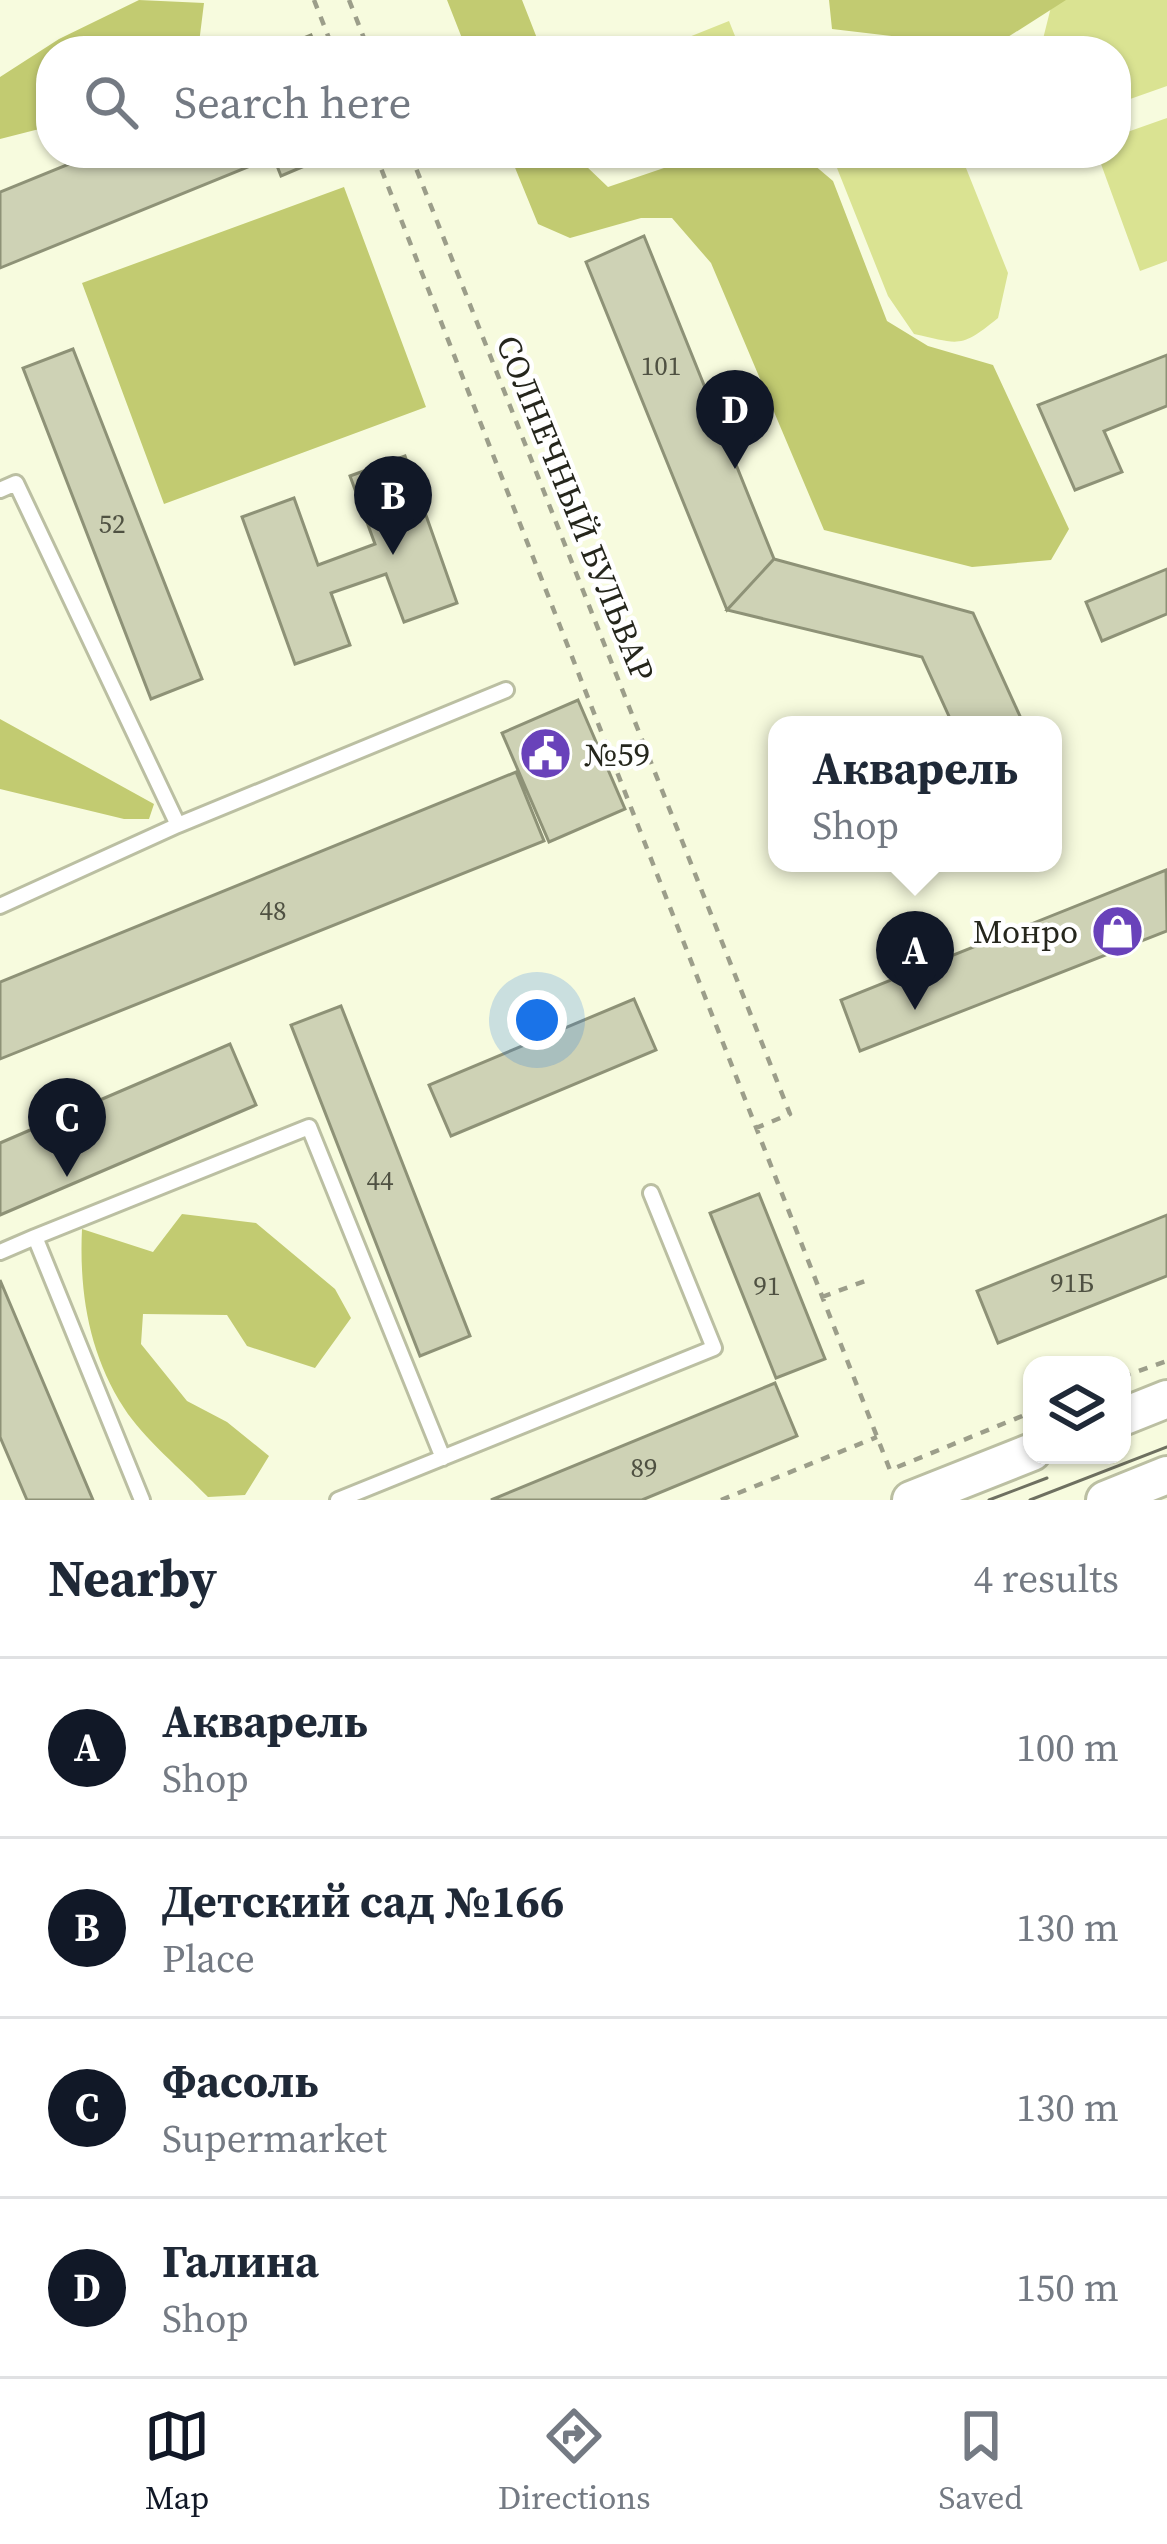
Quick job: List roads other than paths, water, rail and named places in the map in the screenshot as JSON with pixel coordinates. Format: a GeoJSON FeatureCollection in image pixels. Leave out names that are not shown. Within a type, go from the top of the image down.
{"type":"FeatureCollection","features":[{"type":"Feature","properties":{"kind":"street"},"geometry":{"type":"LineString","coordinates":[[1131,1413],[1167,1399]]}},
{"type":"Feature","properties":{"kind":"street"},"geometry":{"type":"LineString","coordinates":[[911,1500],[1023,1456]]}},
{"type":"Feature","properties":{"kind":"street"},"geometry":{"type":"LineString","coordinates":[[1106,1500],[1167,1475]]}},
{"type":"Feature","properties":{"kind":"lane"},"geometry":{"type":"LineString","coordinates":[[0,490],[16,483],[178,825]]}},
{"type":"Feature","properties":{"kind":"lane"},"geometry":{"type":"LineString","coordinates":[[0,905],[178,825],[506,690]]}},
{"type":"Feature","properties":{"kind":"lane"},"geometry":{"type":"LineString","coordinates":[[0,1252],[309,1127],[442,1458]]}},
{"type":"Feature","properties":{"kind":"lane"},"geometry":{"type":"LineString","coordinates":[[338,1500],[714,1348],[651,1193]]}},
{"type":"Feature","properties":{"kind":"lane"},"geometry":{"type":"LineString","coordinates":[[35,1238],[142,1500]]}},
{"type":"Feature","properties":{"kind":"tram line"},"geometry":{"type":"LineString","coordinates":[[1030,1500],[1167,1447]]}},
{"type":"Feature","properties":{"kind":"tram line"},"geometry":{"type":"LineString","coordinates":[[989,1500],[1047,1478]]}},
{"type":"Feature","properties":{"kind":"place","name":"Галина"},"geometry":{"type":"Point","coordinates":[735,469]}},
{"type":"Feature","properties":{"kind":"place","name":"Детский сад №166"},"geometry":{"type":"Point","coordinates":[393,555]}},
{"type":"Feature","properties":{"kind":"place","name":"№59"},"geometry":{"type":"Point","coordinates":[545,754]}},
{"type":"Feature","properties":{"kind":"place","name":"Монро"},"geometry":{"type":"Point","coordinates":[1117,931]}},
{"type":"Feature","properties":{"kind":"place","name":"Акварель"},"geometry":{"type":"Point","coordinates":[915,1010]}},
{"type":"Feature","properties":{"kind":"place","name":"Фасоль"},"geometry":{"type":"Point","coordinates":[67,1177]}}]}
